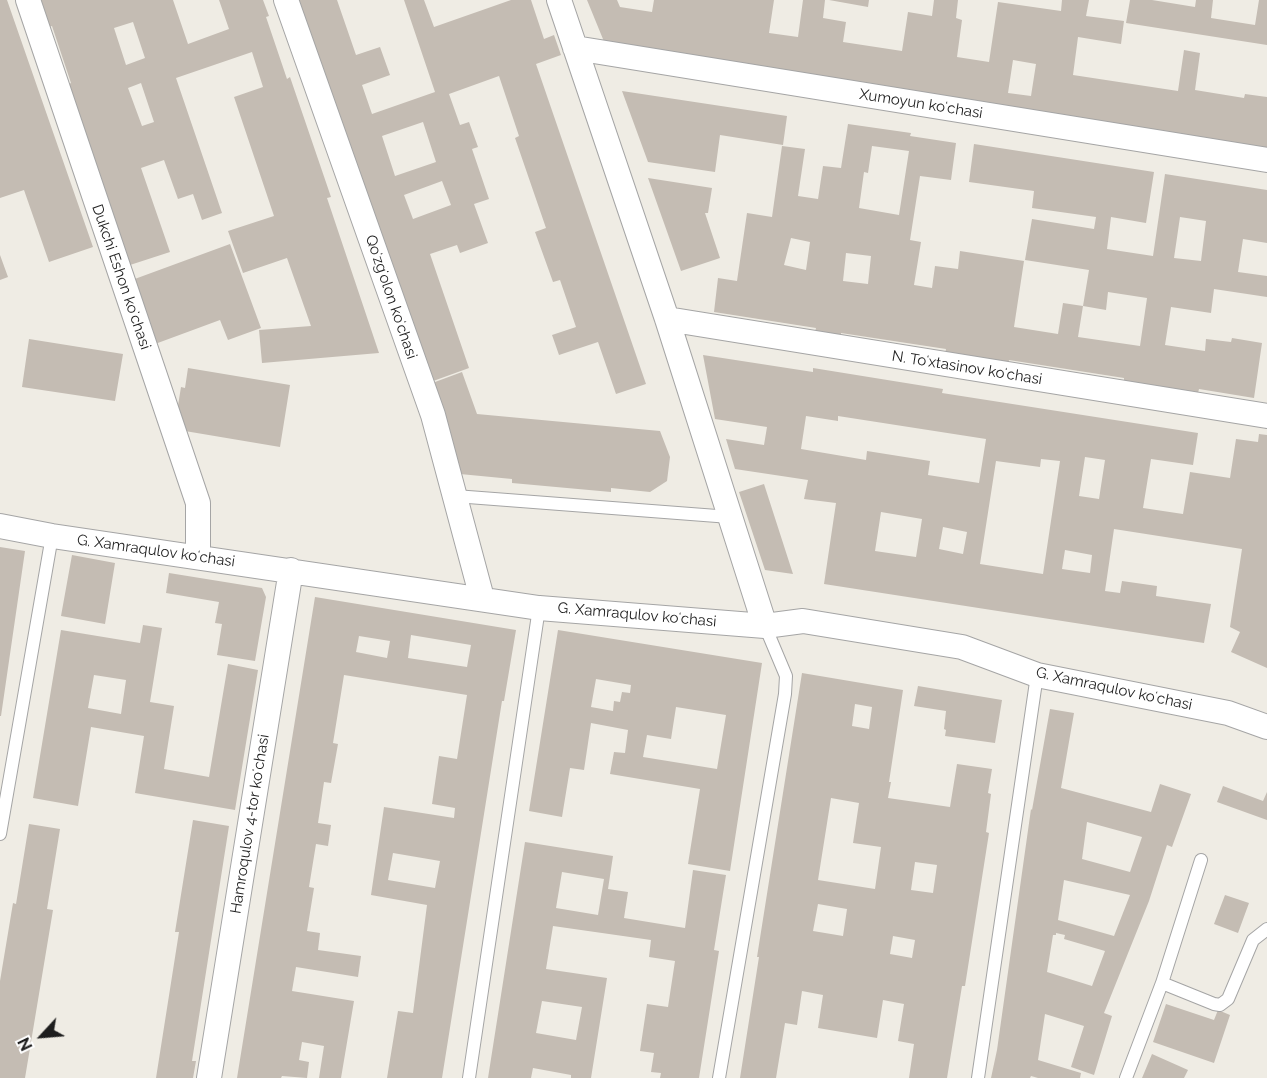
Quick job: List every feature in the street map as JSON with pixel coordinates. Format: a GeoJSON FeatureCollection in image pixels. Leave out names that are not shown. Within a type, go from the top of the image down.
{"type":"FeatureCollection","features":[{"type":"Feature","properties":{"kind":"street","name":"Dukchi Eshon koʻchasi"},"geometry":{"type":"LineString","coordinates":[[28,0],[198,503],[198,556]]}},
{"type":"Feature","properties":{"kind":"street","name":"Qoʻzgʻolon koʻchasi"},"geometry":{"type":"LineString","coordinates":[[286,0],[433,415],[482,598]]}},
{"type":"Feature","properties":{"kind":"street"},"geometry":{"type":"LineString","coordinates":[[558,0],[667,319],[765,626]]}},
{"type":"Feature","properties":{"kind":"street","name":"Xumoyun koʻchasi"},"geometry":{"type":"LineString","coordinates":[[575,48],[1267,160]]}},
{"type":"Feature","properties":{"kind":"street","name":"N. Toʻxtasinov koʻchasi"},"geometry":{"type":"LineString","coordinates":[[667,319],[1267,416]]}},
{"type":"Feature","properties":{"kind":"street","name":"G. Xamraqulov koʻchasi"},"geometry":{"type":"LineString","coordinates":[[0,526],[52,536],[539,608],[765,626],[803,621],[962,647],[1037,675],[1228,713],[1267,727]]}},
{"type":"Feature","properties":{"kind":"street","name":"Hamroqulov 4-tor koʻchasi"},"geometry":{"type":"LineString","coordinates":[[209,1078],[291,570]]}},
{"type":"Feature","properties":{"kind":"lane"},"geometry":{"type":"LineString","coordinates":[[455,495],[730,517]]}},
{"type":"Feature","properties":{"kind":"lane"},"geometry":{"type":"LineString","coordinates":[[0,834],[52,536]]}},
{"type":"Feature","properties":{"kind":"lane"},"geometry":{"type":"LineString","coordinates":[[469,1078],[539,608]]}},
{"type":"Feature","properties":{"kind":"lane"},"geometry":{"type":"LineString","coordinates":[[719,1078],[785,694],[786,676],[765,626]]}},
{"type":"Feature","properties":{"kind":"lane"},"geometry":{"type":"LineString","coordinates":[[978,1078],[1037,675]]}},
{"type":"Feature","properties":{"kind":"lane"},"geometry":{"type":"LineString","coordinates":[[1126,1078],[1162,983],[1201,860]]}},
{"type":"Feature","properties":{"kind":"lane"},"geometry":{"type":"LineString","coordinates":[[1162,983],[1220,1005],[1228,999],[1253,940],[1267,929]]}},
{"type":"Feature","properties":{"kind":"building"},"geometry":{"type":"Polygon","coordinates":[[[0,0],[7,0],[93,247],[49,262],[24,190],[0,198],[0,0]]]}},
{"type":"Feature","properties":{"kind":"building"},"geometry":{"type":"Polygon","coordinates":[[[37,0],[173,0],[188,44],[229,29],[219,0],[263,0],[269,16],[266,17],[287,79],[290,77],[331,197],[327,198],[379,353],[262,363],[259,330],[311,326],[287,258],[243,273],[228,231],[274,216],[234,97],[263,87],[252,52],[176,78],[222,213],[202,220],[193,194],[178,199],[164,160],[141,168],[170,252],[130,265],[114,218],[110,220],[65,86],[71,83],[52,26],[46,28],[37,0]],[[133,22],[114,28],[126,65],[145,58],[133,22]],[[141,83],[128,88],[142,126],[154,122],[141,83]]]}},
{"type":"Feature","properties":{"kind":"building"},"geometry":{"type":"Polygon","coordinates":[[[293,0],[337,0],[356,55],[380,47],[390,75],[362,85],[372,114],[435,92],[404,0],[424,0],[434,27],[511,0],[531,0],[544,39],[554,35],[561,55],[536,64],[646,384],[616,394],[598,342],[559,355],[552,335],[576,327],[560,280],[553,282],[535,232],[546,228],[515,138],[519,136],[499,76],[449,94],[460,125],[469,122],[478,147],[472,149],[489,199],[474,204],[488,243],[460,253],[457,245],[430,254],[469,368],[425,384],[293,0]],[[423,122],[382,136],[395,176],[436,162],[423,122]],[[442,181],[404,195],[413,219],[451,205],[442,181]]]}},
{"type":"Feature","properties":{"kind":"building"},"geometry":{"type":"Polygon","coordinates":[[[587,0],[617,0],[620,7],[652,12],[654,0],[774,0],[769,33],[798,37],[803,0],[825,0],[823,18],[846,22],[843,42],[902,51],[908,12],[932,16],[934,0],[958,0],[956,18],[962,20],[957,57],[989,62],[998,2],[1061,11],[1062,0],[1089,0],[1086,16],[1124,21],[1121,44],[1078,37],[1073,75],[1178,91],[1184,50],[1200,53],[1195,90],[1244,98],[1245,94],[1267,97],[1267,149],[605,44],[587,0]],[[1013,60],[1008,93],[1031,96],[1036,64],[1013,60]]]}},
{"type":"Feature","properties":{"kind":"building"},"geometry":{"type":"Polygon","coordinates":[[[829,0],[869,0],[868,7],[829,0]]]}},
{"type":"Feature","properties":{"kind":"building"},"geometry":{"type":"Polygon","coordinates":[[[1130,0],[1152,0],[1195,7],[1196,0],[1213,0],[1211,18],[1255,25],[1259,0],[1267,0],[1267,45],[1126,23],[1130,0]]]}},
{"type":"Feature","properties":{"kind":"building"},"geometry":{"type":"Polygon","coordinates":[[[622,91],[787,116],[783,145],[720,135],[715,172],[648,162],[622,91]]]}},
{"type":"Feature","properties":{"kind":"building"},"geometry":{"type":"Polygon","coordinates":[[[848,124],[911,133],[910,136],[956,143],[951,180],[920,176],[910,240],[921,242],[914,285],[932,288],[935,266],[958,269],[960,251],[1024,261],[1014,327],[1058,334],[1063,303],[1083,306],[1089,270],[1025,260],[1032,219],[1094,229],[1096,217],[1032,208],[1034,191],[969,182],[974,144],[1154,172],[1146,223],[1111,217],[1107,249],[1153,256],[1165,174],[1267,190],[1267,243],[1243,239],[1238,272],[1267,276],[1267,297],[1214,289],[1211,313],[1171,307],[1165,345],[1205,351],[1206,339],[1231,342],[1232,338],[1262,343],[1254,398],[1199,389],[1198,393],[1124,382],[1124,378],[1009,360],[1008,369],[944,359],[946,349],[841,333],[841,335],[815,332],[816,328],[714,312],[718,278],[737,281],[747,213],[772,217],[782,146],[805,149],[798,196],[818,199],[823,166],[841,168],[848,124]],[[872,146],[868,173],[864,172],[859,208],[899,215],[909,151],[872,146]],[[1180,217],[1174,258],[1201,261],[1206,221],[1180,217]],[[791,238],[784,265],[806,270],[810,242],[791,238]],[[846,253],[843,281],[868,284],[871,256],[846,253]],[[1108,292],[1106,310],[1083,306],[1078,337],[1140,346],[1147,298],[1108,292]]]}},
{"type":"Feature","properties":{"kind":"building"},"geometry":{"type":"Polygon","coordinates":[[[648,178],[712,188],[708,213],[705,213],[720,258],[681,271],[648,178]]]}},
{"type":"Feature","properties":{"kind":"building"},"geometry":{"type":"Polygon","coordinates":[[[230,244],[261,328],[228,340],[220,320],[155,344],[132,280],[230,244]]]}},
{"type":"Feature","properties":{"kind":"building"},"geometry":{"type":"Polygon","coordinates":[[[0,255],[8,277],[0,280],[0,255]]]}},
{"type":"Feature","properties":{"kind":"building"},"geometry":{"type":"Polygon","coordinates":[[[29,339],[123,354],[115,401],[22,387],[29,339]]]}},
{"type":"Feature","properties":{"kind":"building"},"geometry":{"type":"Polygon","coordinates":[[[703,355],[813,372],[813,368],[943,389],[942,393],[1198,433],[1193,465],[1151,459],[1143,508],[1183,514],[1190,472],[1230,478],[1236,439],[1258,442],[1259,434],[1267,435],[1267,668],[1231,652],[1240,632],[1230,627],[1242,549],[1114,529],[1105,591],[1120,593],[1122,581],[1157,586],[1156,596],[1211,604],[1204,643],[824,584],[836,503],[804,499],[808,480],[735,469],[726,439],[764,445],[767,427],[715,419],[703,355]],[[806,416],[801,449],[866,460],[867,451],[930,461],[928,475],[979,483],[986,439],[838,416],[838,421],[806,416]],[[1085,457],[1079,496],[1099,499],[1105,460],[1085,457]],[[1041,459],[1040,467],[996,461],[980,564],[1043,574],[1060,461],[1041,459]],[[881,512],[875,551],[916,557],[922,519],[881,512]],[[943,527],[939,549],[963,554],[967,532],[943,527]],[[1065,550],[1062,569],[1090,573],[1092,555],[1065,550]]]}},
{"type":"Feature","properties":{"kind":"building"},"geometry":{"type":"Polygon","coordinates":[[[188,368],[290,385],[280,447],[179,430],[175,424],[181,387],[185,388],[188,368]]]}},
{"type":"Feature","properties":{"kind":"building"},"geometry":{"type":"Polygon","coordinates":[[[462,372],[477,414],[660,431],[670,457],[667,481],[650,492],[611,488],[611,492],[512,483],[512,479],[460,474],[427,385],[462,372]]]}},
{"type":"Feature","properties":{"kind":"building"},"geometry":{"type":"Polygon","coordinates":[[[764,484],[793,574],[765,570],[739,492],[764,484]]]}},
{"type":"Feature","properties":{"kind":"building"},"geometry":{"type":"Polygon","coordinates":[[[0,547],[25,551],[1,716],[0,716],[0,547]]]}},
{"type":"Feature","properties":{"kind":"building"},"geometry":{"type":"Polygon","coordinates":[[[72,555],[115,563],[105,624],[61,616],[72,555]]]}},
{"type":"Feature","properties":{"kind":"building"},"geometry":{"type":"Polygon","coordinates":[[[169,573],[262,588],[266,597],[255,661],[217,655],[222,624],[215,623],[219,602],[166,593],[169,573]]]}},
{"type":"Feature","properties":{"kind":"building"},"geometry":{"type":"Polygon","coordinates":[[[315,597],[516,630],[504,701],[502,701],[442,1078],[387,1078],[398,1011],[413,1013],[427,905],[371,895],[384,807],[454,818],[455,808],[432,804],[439,756],[457,759],[467,695],[344,675],[333,743],[338,744],[331,783],[324,782],[318,823],[331,825],[328,846],[316,844],[309,887],[314,888],[307,931],[320,933],[318,950],[361,956],[358,977],[296,967],[292,991],[354,1001],[341,1078],[319,1078],[324,1046],[302,1042],[299,1060],[309,1062],[307,1078],[282,1076],[281,1078],[237,1078],[315,597]],[[411,635],[408,658],[467,667],[471,645],[411,635]],[[359,636],[356,652],[387,658],[390,641],[359,636]],[[393,853],[388,880],[435,888],[440,861],[393,853]]]}},
{"type":"Feature","properties":{"kind":"building"},"geometry":{"type":"Polygon","coordinates":[[[143,625],[162,628],[150,702],[174,706],[164,769],[209,777],[228,664],[258,670],[235,810],[135,793],[144,736],[91,727],[78,806],[33,798],[61,630],[140,643],[143,625]],[[94,675],[88,708],[121,714],[126,680],[94,675]]]}},
{"type":"Feature","properties":{"kind":"building"},"geometry":{"type":"Polygon","coordinates":[[[558,630],[762,663],[730,871],[688,864],[700,789],[610,774],[614,752],[625,753],[628,730],[591,723],[584,770],[570,768],[562,817],[529,811],[558,630]],[[596,679],[591,707],[613,711],[614,701],[620,702],[622,692],[630,693],[631,685],[596,679]],[[676,707],[671,739],[647,735],[643,757],[717,769],[726,715],[676,707]]]}},
{"type":"Feature","properties":{"kind":"building"},"geometry":{"type":"Polygon","coordinates":[[[802,673],[903,690],[888,798],[950,807],[957,764],[992,769],[986,832],[989,833],[965,986],[962,986],[947,1078],[909,1078],[914,1044],[898,1041],[904,1004],[883,1000],[877,1038],[818,1028],[823,995],[802,991],[797,1025],[785,1023],[776,1078],[740,1078],[759,957],[757,957],[802,673]],[[855,704],[852,726],[869,729],[872,707],[855,704]],[[831,798],[818,880],[875,889],[881,847],[853,843],[859,803],[831,798]],[[915,862],[911,890],[933,893],[937,865],[915,862]],[[818,904],[813,931],[843,936],[847,909],[818,904]],[[893,936],[890,954],[912,958],[915,940],[893,936]]]}},
{"type":"Feature","properties":{"kind":"building"},"geometry":{"type":"Polygon","coordinates":[[[918,686],[1002,700],[995,743],[945,736],[946,711],[914,706],[918,686]]]}},
{"type":"Feature","properties":{"kind":"building"},"geometry":{"type":"Polygon","coordinates":[[[1050,709],[1074,713],[1061,788],[1151,812],[1160,784],[1191,794],[1172,847],[1167,845],[1149,901],[1104,1013],[1112,1016],[1094,1075],[1071,1067],[1084,1026],[1045,1014],[1038,1060],[1081,1073],[1080,1078],[1031,1076],[1030,1078],[991,1078],[1032,810],[1050,709]],[[1087,822],[1082,859],[1130,872],[1142,837],[1087,822]],[[1064,880],[1058,920],[1114,936],[1130,895],[1064,880]],[[1056,933],[1053,935],[1047,972],[1092,986],[1105,951],[1064,939],[1065,935],[1056,933]]]}},
{"type":"Feature","properties":{"kind":"building"},"geometry":{"type":"Polygon","coordinates":[[[1223,786],[1263,801],[1267,792],[1267,820],[1217,802],[1223,786]]]}},
{"type":"Feature","properties":{"kind":"building"},"geometry":{"type":"Polygon","coordinates":[[[193,820],[229,826],[192,1061],[196,1061],[193,1078],[156,1078],[179,932],[175,932],[193,820]]]}},
{"type":"Feature","properties":{"kind":"building"},"geometry":{"type":"Polygon","coordinates":[[[29,824],[60,829],[47,909],[53,910],[25,1078],[0,1078],[0,981],[29,824]]]}},
{"type":"Feature","properties":{"kind":"building"},"geometry":{"type":"Polygon","coordinates":[[[525,842],[613,856],[608,889],[628,892],[624,918],[685,928],[693,870],[726,875],[714,950],[719,951],[699,1078],[660,1078],[661,1073],[651,1072],[654,1053],[640,1051],[647,1004],[668,1007],[675,961],[649,957],[651,940],[553,926],[546,969],[607,978],[591,1078],[571,1078],[571,1075],[533,1068],[531,1078],[488,1078],[525,842]],[[562,872],[556,908],[598,915],[604,879],[562,872]],[[542,1001],[536,1033],[576,1040],[582,1007],[542,1001]]]}},
{"type":"Feature","properties":{"kind":"building"},"geometry":{"type":"Polygon","coordinates":[[[1225,895],[1249,903],[1238,933],[1214,924],[1225,895]]]}},
{"type":"Feature","properties":{"kind":"building"},"geometry":{"type":"Polygon","coordinates":[[[1166,1004],[1214,1020],[1218,1010],[1230,1015],[1214,1063],[1153,1042],[1166,1004]]]}},
{"type":"Feature","properties":{"kind":"building"},"geometry":{"type":"Polygon","coordinates":[[[1152,1054],[1188,1070],[1184,1078],[1142,1078],[1152,1054]]]}}]}
